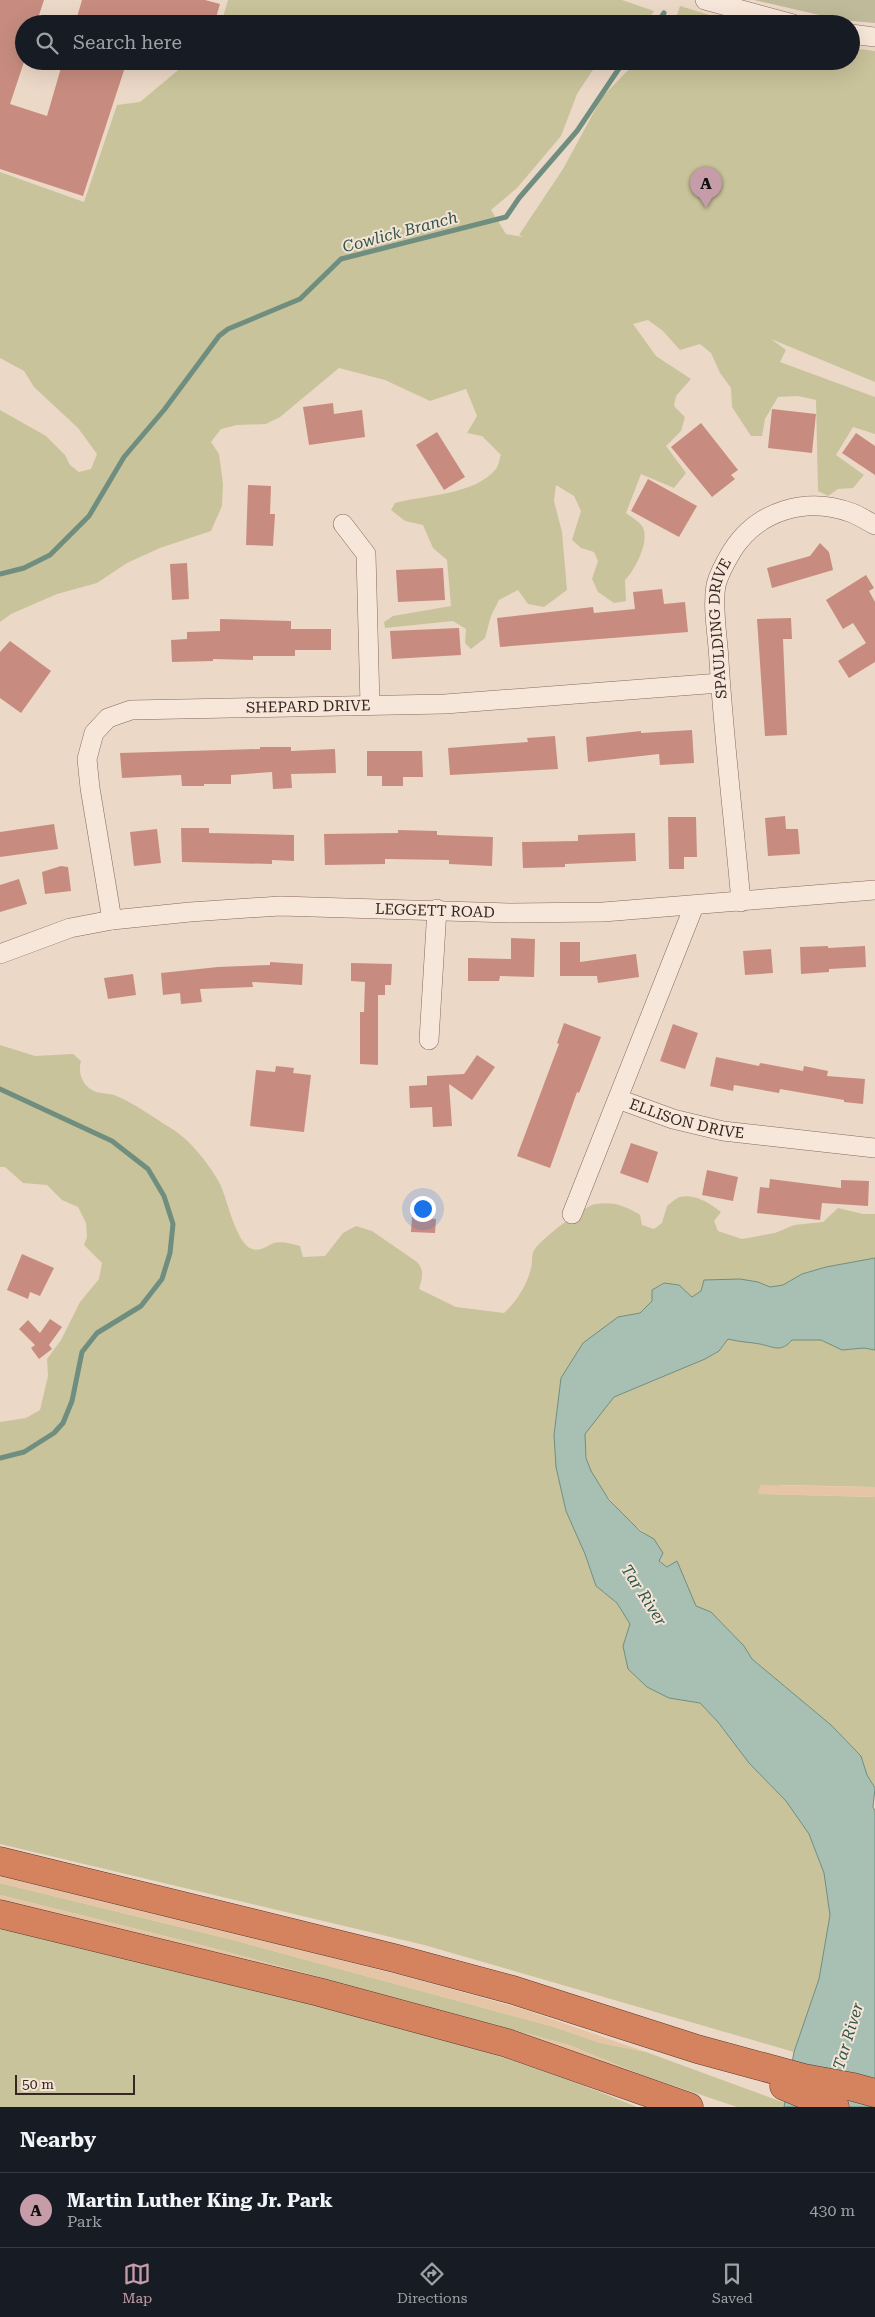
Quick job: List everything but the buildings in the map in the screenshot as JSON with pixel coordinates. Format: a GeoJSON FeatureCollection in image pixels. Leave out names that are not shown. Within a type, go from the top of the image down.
{"type":"FeatureCollection","features":[{"type":"Feature","properties":{"kind":"highway"},"geometry":{"type":"LineString","coordinates":[[0,1861],[394,1958],[513,1990],[697,2049],[804,2078],[875,2093]]}},
{"type":"Feature","properties":{"kind":"highway"},"geometry":{"type":"LineString","coordinates":[[0,1914],[319,1992],[498,2041],[689,2107]]}},
{"type":"Feature","properties":{"kind":"highway"},"geometry":{"type":"LineString","coordinates":[[697,2049],[835,2107]]}},
{"type":"Feature","properties":{"kind":"street"},"geometry":{"type":"LineString","coordinates":[[705,0],[760,15]]}},
{"type":"Feature","properties":{"kind":"street"},"geometry":{"type":"LineString","coordinates":[[860,35],[875,37]]}},
{"type":"Feature","properties":{"kind":"street","name":"SPAULDING DRIVE"},"geometry":{"type":"LineString","coordinates":[[741,902],[720,683],[716,585],[724,565],[736,544],[753,525],[774,513],[800,506],[825,506],[852,513],[875,525]]}},
{"type":"Feature","properties":{"kind":"street"},"geometry":{"type":"LineString","coordinates":[[343,524],[366,554],[370,705]]}},
{"type":"Feature","properties":{"kind":"street","name":"SHEPARD DRIVE"},"geometry":{"type":"LineString","coordinates":[[112,920],[90,788],[88,760],[94,733],[108,718],[131,710],[445,704],[720,683]]}},
{"type":"Feature","properties":{"kind":"street","name":"LEGGETT ROAD"},"geometry":{"type":"LineString","coordinates":[[0,954],[70,928],[112,920],[280,906],[437,909],[511,913],[603,912],[875,890]]}},
{"type":"Feature","properties":{"kind":"street","name":"ELLISON DRIVE"},"geometry":{"type":"LineString","coordinates":[[694,906],[618,1099],[673,1119],[723,1131],[875,1148]]}},
{"type":"Feature","properties":{"kind":"street"},"geometry":{"type":"LineString","coordinates":[[429,1040],[437,909]]}},
{"type":"Feature","properties":{"kind":"street"},"geometry":{"type":"LineString","coordinates":[[572,1214],[618,1099]]}},
{"type":"Feature","properties":{"kind":"shaded area"},"geometry":{"type":"Polygon","coordinates":[[[228,0],[622,0],[654,11],[651,15],[224,15],[228,0]]]}},
{"type":"Feature","properties":{"kind":"shaded area"},"geometry":{"type":"Polygon","coordinates":[[[754,0],[875,0],[875,23],[860,22],[860,15],[819,15],[754,0]]]}},
{"type":"Feature","properties":{"kind":"shaded area"},"geometry":{"type":"Polygon","coordinates":[[[680,6],[710,15],[677,15],[680,6]]]}},
{"type":"Feature","properties":{"kind":"shaded area"},"geometry":{"type":"Polygon","coordinates":[[[860,49],[875,51],[875,382],[771,339],[786,350],[780,362],[875,397],[875,434],[853,427],[836,455],[864,475],[853,488],[838,489],[828,496],[818,491],[816,400],[798,396],[778,397],[765,419],[762,436],[751,436],[732,407],[731,388],[720,373],[711,353],[700,344],[680,350],[663,331],[648,320],[633,324],[656,356],[691,379],[676,396],[674,406],[685,417],[681,431],[666,446],[686,473],[674,488],[641,474],[626,513],[642,526],[645,539],[641,554],[625,580],[626,601],[614,603],[598,592],[592,579],[598,561],[594,552],[581,548],[572,540],[581,511],[574,496],[556,485],[554,501],[562,532],[567,590],[544,607],[528,604],[518,590],[499,600],[491,616],[485,638],[471,649],[465,643],[466,629],[453,621],[385,628],[384,622],[393,616],[451,606],[447,560],[433,548],[423,525],[405,521],[391,510],[395,503],[449,493],[476,484],[487,478],[496,469],[501,455],[482,436],[467,433],[477,416],[466,389],[430,401],[385,380],[339,368],[280,417],[266,424],[237,425],[221,429],[211,442],[219,454],[223,484],[222,506],[211,531],[160,548],[127,563],[97,583],[57,594],[11,614],[0,622],[0,410],[46,436],[65,455],[70,465],[79,472],[91,469],[97,454],[78,428],[34,387],[24,371],[0,358],[0,172],[84,202],[117,105],[140,102],[178,70],[594,70],[577,94],[561,136],[517,188],[491,210],[506,234],[523,237],[519,235],[563,169],[602,97],[628,70],[860,70],[860,49]]]}},
{"type":"Feature","properties":{"kind":"shaded area"},"geometry":{"type":"Polygon","coordinates":[[[0,1045],[35,1056],[73,1054],[81,1061],[81,1077],[92,1090],[114,1095],[130,1103],[181,1135],[199,1153],[219,1182],[236,1229],[246,1245],[252,1249],[261,1249],[277,1242],[300,1246],[303,1257],[325,1256],[343,1233],[356,1226],[372,1231],[417,1262],[422,1272],[419,1289],[456,1307],[504,1313],[524,1287],[531,1268],[533,1253],[539,1244],[573,1216],[596,1204],[608,1203],[630,1209],[640,1215],[642,1225],[654,1229],[662,1223],[667,1206],[675,1199],[686,1196],[697,1198],[721,1212],[714,1221],[718,1231],[742,1239],[775,1233],[794,1225],[823,1222],[838,1208],[863,1214],[875,1214],[875,1258],[826,1267],[802,1274],[783,1285],[770,1287],[758,1282],[704,1280],[701,1291],[692,1297],[679,1285],[663,1283],[652,1290],[652,1301],[640,1313],[618,1317],[561,1378],[554,1435],[556,1467],[566,1511],[585,1554],[596,1586],[617,1603],[630,1624],[623,1646],[647,1687],[669,1698],[700,1703],[718,1722],[749,1763],[786,1801],[809,1834],[824,1873],[830,1915],[819,1979],[794,2052],[424,1945],[0,1844],[0,1422],[26,1418],[40,1410],[48,1376],[47,1359],[61,1340],[80,1302],[99,1279],[102,1263],[84,1245],[87,1237],[86,1223],[78,1207],[62,1200],[47,1185],[23,1183],[5,1167],[0,1167],[0,1045]]]}},
{"type":"Feature","properties":{"kind":"shaded area"},"geometry":{"type":"Polygon","coordinates":[[[728,1339],[777,1348],[784,1347],[792,1340],[821,1340],[842,1350],[864,1348],[875,1350],[875,1487],[782,1485],[758,1494],[875,1497],[875,1788],[867,1775],[861,1756],[831,1725],[752,1659],[744,1646],[711,1612],[696,1606],[677,1562],[667,1567],[659,1561],[654,1539],[635,1526],[618,1510],[589,1468],[584,1434],[614,1397],[705,1359],[719,1351],[728,1339]]]}},
{"type":"Feature","properties":{"kind":"shaded area"},"geometry":{"type":"Polygon","coordinates":[[[0,1883],[229,1939],[551,2026],[601,2043],[646,2052],[785,2103],[784,2107],[737,2107],[642,2075],[569,2045],[205,1946],[0,1895],[0,1883]]]}},
{"type":"Feature","properties":{"kind":"shaded area"},"geometry":{"type":"Polygon","coordinates":[[[0,1926],[242,1984],[402,2026],[482,2050],[560,2077],[637,2107],[0,2107],[0,1926]]]}},
{"type":"Feature","properties":{"kind":"sand"},"geometry":{"type":"Polygon","coordinates":[[[760,1485],[875,1487],[875,1497],[758,1494],[760,1485]]]}},
{"type":"Feature","properties":{"kind":"sand"},"geometry":{"type":"Polygon","coordinates":[[[0,1873],[408,1977],[523,2009],[646,2052],[601,2043],[551,2026],[229,1939],[0,1883],[0,1873]]]}},
{"type":"Feature","properties":{"kind":"sand"},"geometry":{"type":"Polygon","coordinates":[[[0,1895],[205,1946],[569,2045],[642,2075],[566,2052],[0,1901],[0,1895]]]}},
{"type":"Feature","properties":{"kind":"water","name":"Tar River"},"geometry":{"type":"Polygon","coordinates":[[[875,1258],[875,1350],[864,1348],[842,1350],[821,1340],[792,1340],[784,1347],[777,1348],[728,1339],[719,1351],[705,1359],[614,1397],[585,1434],[586,1458],[591,1471],[609,1500],[640,1531],[654,1539],[663,1553],[659,1561],[667,1567],[677,1561],[696,1606],[711,1612],[744,1646],[752,1659],[831,1725],[861,1756],[867,1775],[875,1788],[873,1807],[875,1811],[875,2107],[784,2107],[794,2052],[819,1979],[830,1915],[824,1873],[809,1834],[786,1801],[749,1763],[718,1722],[700,1703],[669,1698],[647,1687],[628,1669],[623,1646],[630,1624],[617,1603],[596,1586],[585,1554],[566,1511],[556,1467],[554,1435],[561,1378],[583,1343],[618,1317],[640,1313],[652,1301],[652,1290],[664,1283],[679,1285],[692,1297],[701,1291],[704,1280],[740,1279],[758,1282],[770,1287],[783,1285],[802,1274],[826,1267],[875,1258]]]}},
{"type":"Feature","properties":{"kind":"waterway","name":"Cowlick Branch"},"geometry":{"type":"LineString","coordinates":[[0,574],[24,568],[50,555],[89,516],[124,457],[164,410],[219,336],[228,329],[300,299],[341,259],[506,217],[519,198],[577,131],[618,70]]}},
{"type":"Feature","properties":{"kind":"waterway","name":"Cowlick Branch"},"geometry":{"type":"LineString","coordinates":[[0,1089],[112,1141],[148,1169],[164,1196],[173,1224],[170,1253],[162,1279],[141,1306],[97,1333],[82,1352],[72,1401],[63,1423],[54,1433],[24,1452],[0,1458]]}},
{"type":"Feature","properties":{"kind":"place","name":"Martin Luther King Jr. Park"},"geometry":{"type":"Point","coordinates":[706,208]}}]}
